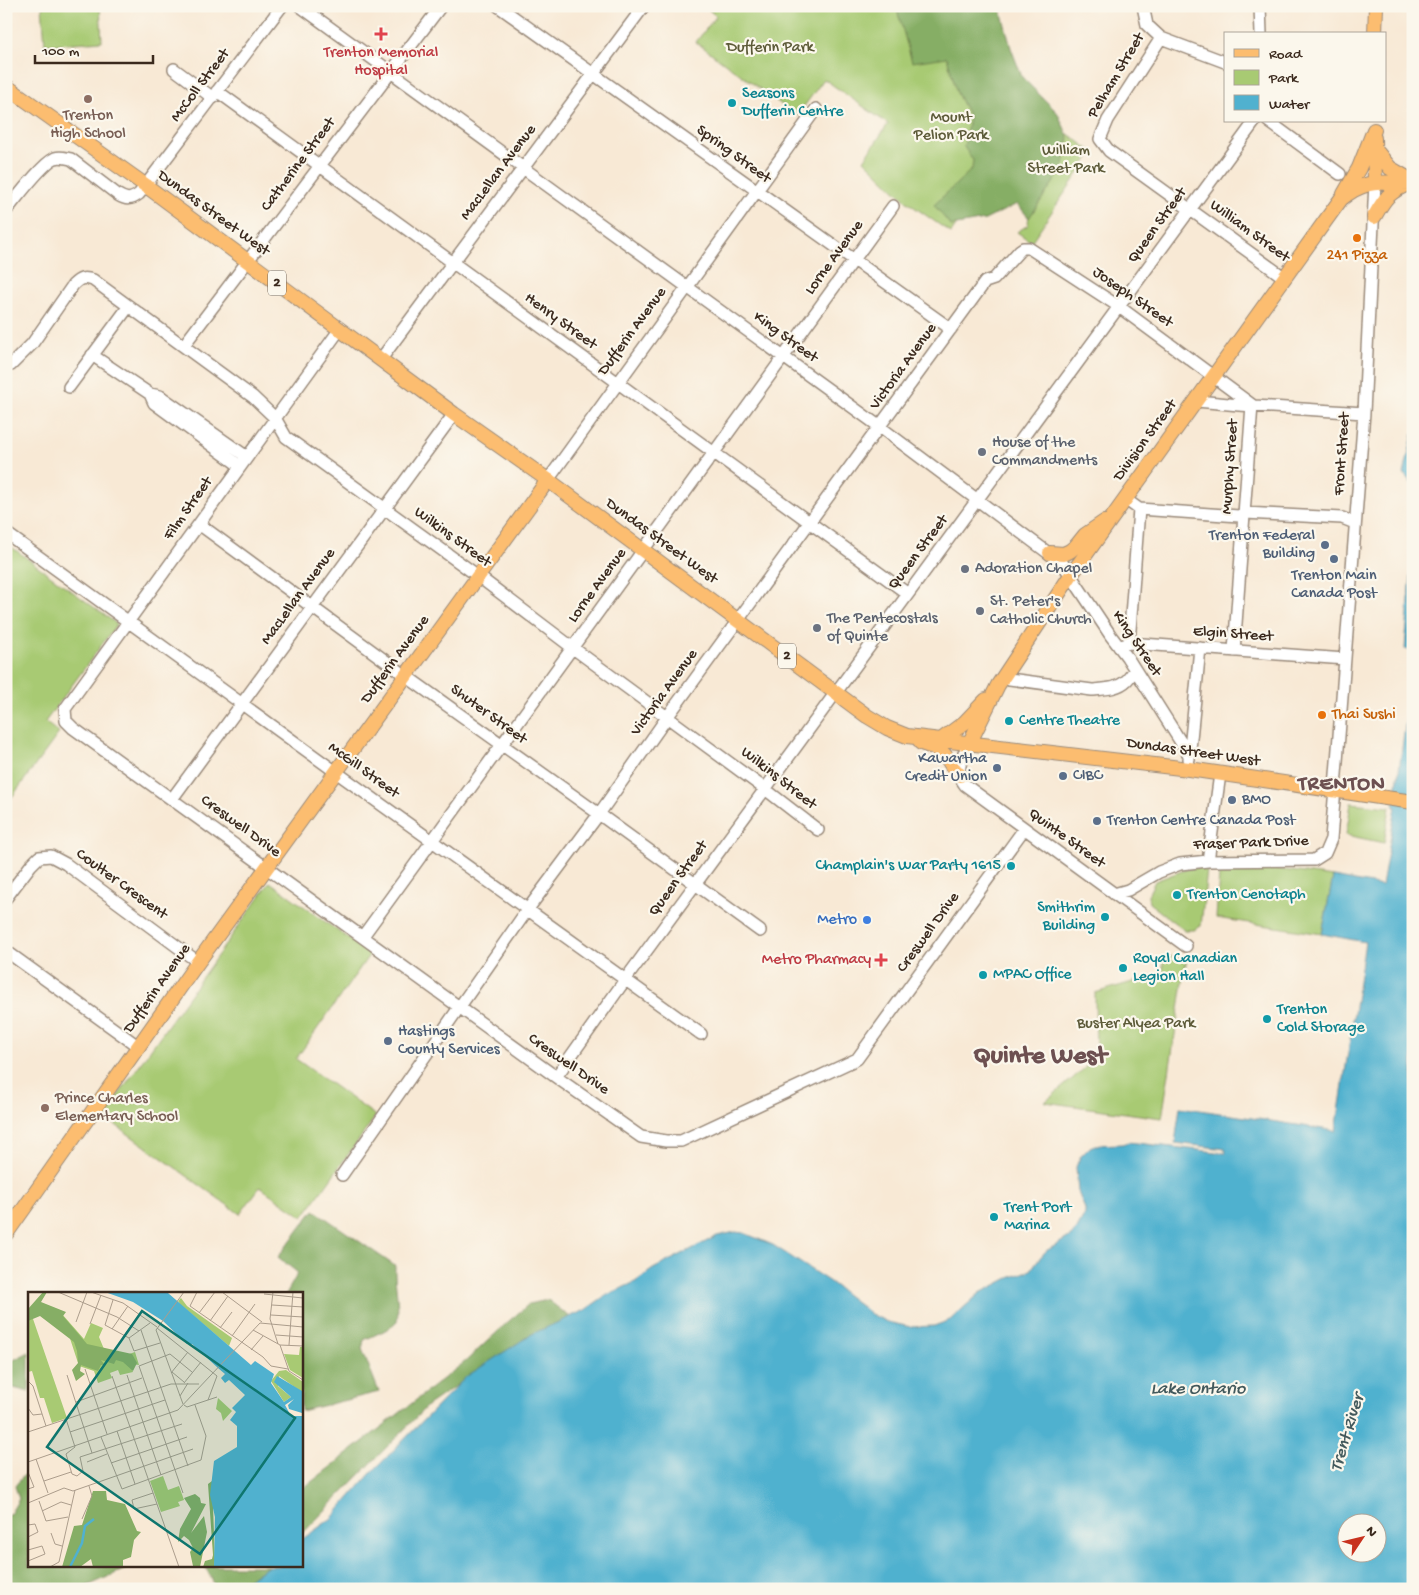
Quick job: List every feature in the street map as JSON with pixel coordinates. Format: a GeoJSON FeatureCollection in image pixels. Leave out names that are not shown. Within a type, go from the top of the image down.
{"type":"FeatureCollection","features":[{"type":"Feature","properties":{"kind":"main road"},"geometry":{"type":"LineString","coordinates":[[1375,32],[1376,6]]}},
{"type":"Feature","properties":{"kind":"main road","name":"Dundas Street West"},"geometry":{"type":"LineString","coordinates":[[6,86],[887,728],[907,736],[941,740],[1189,762],[1220,774],[1336,789],[1413,802]]}},
{"type":"Feature","properties":{"kind":"main road"},"geometry":{"type":"LineString","coordinates":[[1342,199],[1360,168],[1374,126]]}},
{"type":"Feature","properties":{"kind":"main road","name":"Front Street"},"geometry":{"type":"LineString","coordinates":[[1374,126],[1375,182]]}},
{"type":"Feature","properties":{"kind":"main road"},"geometry":{"type":"LineString","coordinates":[[1374,148],[1390,168],[1400,176],[1413,182]]}},
{"type":"Feature","properties":{"kind":"main road"},"geometry":{"type":"LineString","coordinates":[[1375,182],[1413,182]]}},
{"type":"Feature","properties":{"kind":"main road","name":"Division Street"},"geometry":{"type":"LineString","coordinates":[[970,742],[999,684],[1071,575],[1125,499],[1342,199],[1360,186],[1375,182]]}},
{"type":"Feature","properties":{"kind":"main road"},"geometry":{"type":"LineString","coordinates":[[1374,217],[1383,200],[1390,193],[1413,182]]}},
{"type":"Feature","properties":{"kind":"main road","name":"Dufferin Avenue"},"geometry":{"type":"LineString","coordinates":[[6,1234],[198,962],[548,480]]}},
{"type":"Feature","properties":{"kind":"main road"},"geometry":{"type":"LineString","coordinates":[[1050,553],[1064,554],[1070,551],[1077,546],[1085,535],[1113,516]]}},
{"type":"Feature","properties":{"kind":"main road"},"geometry":{"type":"LineString","coordinates":[[941,740],[964,723],[999,684]]}},
{"type":"Feature","properties":{"kind":"main road"},"geometry":{"type":"LineString","coordinates":[[907,736],[940,750],[945,755],[952,769],[960,775]]}},
{"type":"Feature","properties":{"kind":"street","name":"McColl Street"},"geometry":{"type":"LineString","coordinates":[[6,211],[54,159],[63,157],[71,159],[126,199],[140,194],[282,6]]}},
{"type":"Feature","properties":{"kind":"street","name":"King Street"},"geometry":{"type":"LineString","coordinates":[[300,6],[522,169],[880,427],[1063,564],[1124,645],[1135,670],[1189,762]]}},
{"type":"Feature","properties":{"kind":"street","name":"Catherine Street"},"geometry":{"type":"LineString","coordinates":[[184,345],[441,6]]}},
{"type":"Feature","properties":{"kind":"street","name":"Spring Street"},"geometry":{"type":"LineString","coordinates":[[498,6],[950,329]]}},
{"type":"Feature","properties":{"kind":"street","name":"MacLellan Avenue"},"geometry":{"type":"LineString","coordinates":[[381,359],[644,6]]}},
{"type":"Feature","properties":{"kind":"street","name":"Pelham Street"},"geometry":{"type":"LineString","coordinates":[[1100,139],[1108,120],[1161,38],[1147,25],[1143,6]]}},
{"type":"Feature","properties":{"kind":"street"},"geometry":{"type":"LineString","coordinates":[[1260,6],[1261,32]]}},
{"type":"Feature","properties":{"kind":"street"},"geometry":{"type":"LineString","coordinates":[[1161,38],[1224,62]]}},
{"type":"Feature","properties":{"kind":"street","name":"Henry Street"},"geometry":{"type":"LineString","coordinates":[[174,69],[320,165],[908,594]]}},
{"type":"Feature","properties":{"kind":"street","name":"Dufferin Avenue"},"geometry":{"type":"LineString","coordinates":[[548,480],[816,109]]}},
{"type":"Feature","properties":{"kind":"street","name":"Queen Street"},"geometry":{"type":"LineString","coordinates":[[556,1077],[765,788],[1254,122]]}},
{"type":"Feature","properties":{"kind":"street"},"geometry":{"type":"LineString","coordinates":[[1269,122],[1340,174]]}},
{"type":"Feature","properties":{"kind":"street","name":"William Street"},"geometry":{"type":"LineString","coordinates":[[1100,139],[1109,151],[1285,278]]}},
{"type":"Feature","properties":{"kind":"street","name":"Front Street"},"geometry":{"type":"LineString","coordinates":[[1336,789],[1364,412],[1375,182]]}},
{"type":"Feature","properties":{"kind":"street","name":"Lorne Avenue"},"geometry":{"type":"LineString","coordinates":[[363,936],[893,206]]}},
{"type":"Feature","properties":{"kind":"street","name":"Joseph Street"},"geometry":{"type":"LineString","coordinates":[[1029,248],[1118,306],[1252,406]]}},
{"type":"Feature","properties":{"kind":"street","name":"Victoria Avenue"},"geometry":{"type":"LineString","coordinates":[[342,1175],[528,909],[600,814],[668,716],[950,329],[985,282],[994,279],[1020,250],[1029,248]]}},
{"type":"Feature","properties":{"kind":"street","name":"Wilkins Street"},"geometry":{"type":"LineString","coordinates":[[6,366],[11,365],[32,344],[79,279],[84,277],[93,280],[254,397],[275,418],[286,437],[668,716],[818,830]]}},
{"type":"Feature","properties":{"kind":"street"},"geometry":{"type":"LineString","coordinates":[[69,387],[129,306]]}},
{"type":"Feature","properties":{"kind":"street","name":"Film Street"},"geometry":{"type":"LineString","coordinates":[[65,709],[340,329]]}},
{"type":"Feature","properties":{"kind":"street"},"geometry":{"type":"LineString","coordinates":[[92,355],[150,394],[154,403],[243,461]]}},
{"type":"Feature","properties":{"kind":"street"},"geometry":{"type":"LineString","coordinates":[[1197,401],[1364,412]]}},
{"type":"Feature","properties":{"kind":"street","name":"Murphy Street"},"geometry":{"type":"LineString","coordinates":[[1234,651],[1252,406]]}},
{"type":"Feature","properties":{"kind":"street","name":"MacLellan Avenue"},"geometry":{"type":"LineString","coordinates":[[172,798],[383,508],[454,414]]}},
{"type":"Feature","properties":{"kind":"street"},"geometry":{"type":"LineString","coordinates":[[1125,499],[1139,509],[1239,516],[1245,513],[1342,518],[1355,523]]}},
{"type":"Feature","properties":{"kind":"street"},"geometry":{"type":"LineString","coordinates":[[1124,645],[1139,509]]}},
{"type":"Feature","properties":{"kind":"street","name":"Shuter Street"},"geometry":{"type":"LineString","coordinates":[[199,524],[502,746],[600,814],[760,931]]}},
{"type":"Feature","properties":{"kind":"street","name":"McGill Street"},"geometry":{"type":"LineString","coordinates":[[6,532],[701,1034]]}},
{"type":"Feature","properties":{"kind":"street","name":"Elgin Street"},"geometry":{"type":"LineString","coordinates":[[1124,645],[1200,648],[1345,659]]}},
{"type":"Feature","properties":{"kind":"street"},"geometry":{"type":"LineString","coordinates":[[1189,762],[1200,648]]}},
{"type":"Feature","properties":{"kind":"street"},"geometry":{"type":"LineString","coordinates":[[999,684],[1092,690],[1104,689],[1117,687],[1128,679],[1135,670]]}},
{"type":"Feature","properties":{"kind":"street","name":"Creswell Drive"},"geometry":{"type":"LineString","coordinates":[[65,709],[66,721],[73,728],[460,1008],[641,1137],[666,1141],[681,1141],[857,1059],[1024,829]]}},
{"type":"Feature","properties":{"kind":"street"},"geometry":{"type":"LineString","coordinates":[[960,775],[962,755],[970,742]]}},
{"type":"Feature","properties":{"kind":"street"},"geometry":{"type":"LineString","coordinates":[[1208,861],[1220,774]]}},
{"type":"Feature","properties":{"kind":"street","name":"Quinte Street"},"geometry":{"type":"LineString","coordinates":[[960,775],[965,785],[1186,946]]}},
{"type":"Feature","properties":{"kind":"street","name":"Fraser Park Drive"},"geometry":{"type":"LineString","coordinates":[[1114,894],[1128,890],[1146,879],[1180,864],[1208,861],[1314,860],[1325,853],[1331,839],[1336,789]]}},
{"type":"Feature","properties":{"kind":"street","name":"Coulter Crescent"},"geometry":{"type":"LineString","coordinates":[[6,898],[39,856],[51,856],[66,864],[198,962]]}},
{"type":"Feature","properties":{"kind":"street"},"geometry":{"type":"LineString","coordinates":[[1128,905],[1146,879]]}},
{"type":"Feature","properties":{"kind":"street"},"geometry":{"type":"LineString","coordinates":[[6,951],[139,1047]]}},
{"type":"Feature","properties":{"kind":"green space"},"geometry":{"type":"Polygon","coordinates":[[[42,6],[100,6],[102,41],[45,45],[42,6]]]}},
{"type":"Feature","properties":{"kind":"green space","name":"Mount Pelion Park"},"geometry":{"type":"Polygon","coordinates":[[[712,6],[908,6],[1060,128],[1093,152],[1031,242],[1017,232],[1028,225],[1030,200],[993,173],[951,233],[907,202],[864,160],[888,124],[824,79],[797,116],[696,42],[716,16],[709,10],[712,6]]]}},
{"type":"Feature","properties":{"kind":"green space"},"geometry":{"type":"Polygon","coordinates":[[[896,6],[1000,6],[1011,48],[1022,77],[1057,112],[1069,138],[1062,170],[1029,218],[1017,204],[985,220],[951,226],[934,205],[972,169],[973,160],[964,147],[969,117],[957,93],[947,57],[912,62],[896,6]]]}},
{"type":"Feature","properties":{"kind":"green space"},"geometry":{"type":"Polygon","coordinates":[[[6,543],[117,624],[45,722],[59,733],[6,805],[6,543]]]}},
{"type":"Feature","properties":{"kind":"green space"},"geometry":{"type":"Polygon","coordinates":[[[1351,803],[1390,807],[1384,843],[1346,835],[1351,803]]]}},
{"type":"Feature","properties":{"kind":"green space"},"geometry":{"type":"Polygon","coordinates":[[[1220,861],[1333,877],[1322,934],[1216,918],[1220,861]]]}},
{"type":"Feature","properties":{"kind":"green space","name":"Trenton Cenotaph"},"geometry":{"type":"Polygon","coordinates":[[[1203,867],[1207,870],[1201,926],[1194,930],[1184,930],[1149,903],[1148,895],[1155,881],[1187,869],[1203,867]]]}},
{"type":"Feature","properties":{"kind":"green space"},"geometry":{"type":"Polygon","coordinates":[[[270,882],[370,954],[296,1059],[376,1116],[303,1217],[260,1187],[240,1214],[103,1116],[270,882]]]}},
{"type":"Feature","properties":{"kind":"green space","name":"Buster Alyea Park"},"geometry":{"type":"Polygon","coordinates":[[[1163,956],[1187,957],[1162,1118],[1045,1102],[1085,1068],[1096,1050],[1095,993],[1163,973],[1163,956]]]}},
{"type":"Feature","properties":{"kind":"green space"},"geometry":{"type":"Polygon","coordinates":[[[314,1210],[395,1266],[397,1321],[388,1329],[364,1340],[362,1349],[379,1392],[302,1411],[302,1292],[287,1292],[298,1273],[278,1257],[314,1210]]]}},
{"type":"Feature","properties":{"kind":"green space"},"geometry":{"type":"Polygon","coordinates":[[[548,1300],[570,1317],[527,1337],[428,1405],[302,1534],[302,1489],[466,1361],[529,1304],[548,1300]]]}},
{"type":"Feature","properties":{"kind":"green space"},"geometry":{"type":"Polygon","coordinates":[[[28,1353],[28,1392],[6,1386],[6,1364],[28,1353]]]}},
{"type":"Feature","properties":{"kind":"green space"},"geometry":{"type":"Polygon","coordinates":[[[28,1470],[28,1568],[128,1568],[81,1589],[6,1589],[6,1514],[10,1514],[19,1499],[15,1486],[28,1470]]]}},
{"type":"Feature","properties":{"kind":"green space"},"geometry":{"type":"Polygon","coordinates":[[[206,1568],[266,1568],[233,1589],[210,1589],[215,1586],[206,1568]]]}},
{"type":"Feature","properties":{"kind":"water"},"geometry":{"type":"Polygon","coordinates":[[[1413,434],[1413,485],[1404,474],[1413,434]]]}},
{"type":"Feature","properties":{"kind":"water"},"geometry":{"type":"Polygon","coordinates":[[[1413,548],[1413,651],[1405,649],[1413,548]]]}},
{"type":"Feature","properties":{"kind":"water","name":"Lake Ontario"},"geometry":{"type":"Polygon","coordinates":[[[1413,668],[1413,1589],[233,1589],[266,1568],[302,1568],[302,1539],[332,1518],[371,1473],[467,1376],[532,1334],[585,1310],[605,1296],[635,1282],[653,1269],[717,1236],[735,1232],[744,1233],[773,1245],[830,1282],[871,1314],[887,1322],[911,1327],[934,1326],[950,1320],[980,1293],[1009,1278],[1031,1270],[1046,1251],[1071,1236],[1085,1214],[1085,1209],[1078,1192],[1076,1167],[1080,1157],[1090,1147],[1128,1142],[1225,1153],[1226,1149],[1175,1143],[1180,1107],[1336,1131],[1365,942],[1322,934],[1333,877],[1382,886],[1396,807],[1394,807],[1413,668]]]}},
{"type":"Feature","properties":{"kind":"place","name":"Trenton Memorial Hospital"},"geometry":{"type":"Point","coordinates":[381,34]}},
{"type":"Feature","properties":{"kind":"place","name":"Trenton High School"},"geometry":{"type":"Point","coordinates":[88,99]}},
{"type":"Feature","properties":{"kind":"place","name":"Seasons Dufferin Centre"},"geometry":{"type":"Point","coordinates":[732,103]}},
{"type":"Feature","properties":{"kind":"place","name":"241 Pizza"},"geometry":{"type":"Point","coordinates":[1357,238]}},
{"type":"Feature","properties":{"kind":"place","name":"House of the Commandments"},"geometry":{"type":"Point","coordinates":[982,452]}},
{"type":"Feature","properties":{"kind":"place","name":"Trenton Federal Building"},"geometry":{"type":"Point","coordinates":[1325,545]}},
{"type":"Feature","properties":{"kind":"place","name":"Trenton Main Canada Post"},"geometry":{"type":"Point","coordinates":[1334,559]}},
{"type":"Feature","properties":{"kind":"place","name":"Adoration Chapel"},"geometry":{"type":"Point","coordinates":[965,569]}},
{"type":"Feature","properties":{"kind":"place","name":"St. Peter's Catholic Church"},"geometry":{"type":"Point","coordinates":[980,611]}},
{"type":"Feature","properties":{"kind":"place","name":"The Pentecostals of Quinte"},"geometry":{"type":"Point","coordinates":[817,628]}},
{"type":"Feature","properties":{"kind":"place","name":"Thai Sushi"},"geometry":{"type":"Point","coordinates":[1322,715]}},
{"type":"Feature","properties":{"kind":"place","name":"Centre Theatre"},"geometry":{"type":"Point","coordinates":[1009,721]}},
{"type":"Feature","properties":{"kind":"place","name":"Kawartha Credit Union"},"geometry":{"type":"Point","coordinates":[997,768]}},
{"type":"Feature","properties":{"kind":"place","name":"CIBC"},"geometry":{"type":"Point","coordinates":[1063,776]}},
{"type":"Feature","properties":{"kind":"place","name":"BMO"},"geometry":{"type":"Point","coordinates":[1232,800]}},
{"type":"Feature","properties":{"kind":"place","name":"Trenton Centre Canada Post"},"geometry":{"type":"Point","coordinates":[1097,821]}},
{"type":"Feature","properties":{"kind":"place","name":"Champlain's War Party 1615"},"geometry":{"type":"Point","coordinates":[1011,866]}},
{"type":"Feature","properties":{"kind":"place","name":"Trenton Cenotaph"},"geometry":{"type":"Point","coordinates":[1177,895]}},
{"type":"Feature","properties":{"kind":"place","name":"Smithrim Building"},"geometry":{"type":"Point","coordinates":[1105,917]}},
{"type":"Feature","properties":{"kind":"place","name":"Metro"},"geometry":{"type":"Point","coordinates":[867,920]}},
{"type":"Feature","properties":{"kind":"place","name":"Metro Pharmacy"},"geometry":{"type":"Point","coordinates":[881,960]}},
{"type":"Feature","properties":{"kind":"place","name":"Royal Canadian Legion Hall"},"geometry":{"type":"Point","coordinates":[1123,968]}},
{"type":"Feature","properties":{"kind":"place","name":"MPAC Office"},"geometry":{"type":"Point","coordinates":[983,975]}},
{"type":"Feature","properties":{"kind":"place","name":"Trenton Cold Storage"},"geometry":{"type":"Point","coordinates":[1267,1019]}},
{"type":"Feature","properties":{"kind":"place","name":"Hastings County Services"},"geometry":{"type":"Point","coordinates":[388,1041]}},
{"type":"Feature","properties":{"kind":"place","name":"Prince Charles Elementary School"},"geometry":{"type":"Point","coordinates":[45,1108]}},
{"type":"Feature","properties":{"kind":"place","name":"Trent Port Marina"},"geometry":{"type":"Point","coordinates":[994,1217]}},
{"type":"Feature","properties":{"kind":"district","name":"TRENTON"},"geometry":{"type":"Point","coordinates":[1342,785]}},
{"type":"Feature","properties":{"kind":"district","name":"Quinte West"},"geometry":{"type":"Point","coordinates":[1040,1057]}},
{"type":"Feature","properties":{"kind":"park label","name":"Dufferin Park"},"geometry":{"type":"Point","coordinates":[770,48]}},
{"type":"Feature","properties":{"kind":"park label","name":"William Street Park"},"geometry":{"type":"Point","coordinates":[1066,160]}},
{"type":"Feature","properties":{"kind":"water label","name":"Trent River"},"geometry":{"type":"Point","coordinates":[1348,1433]}}]}
